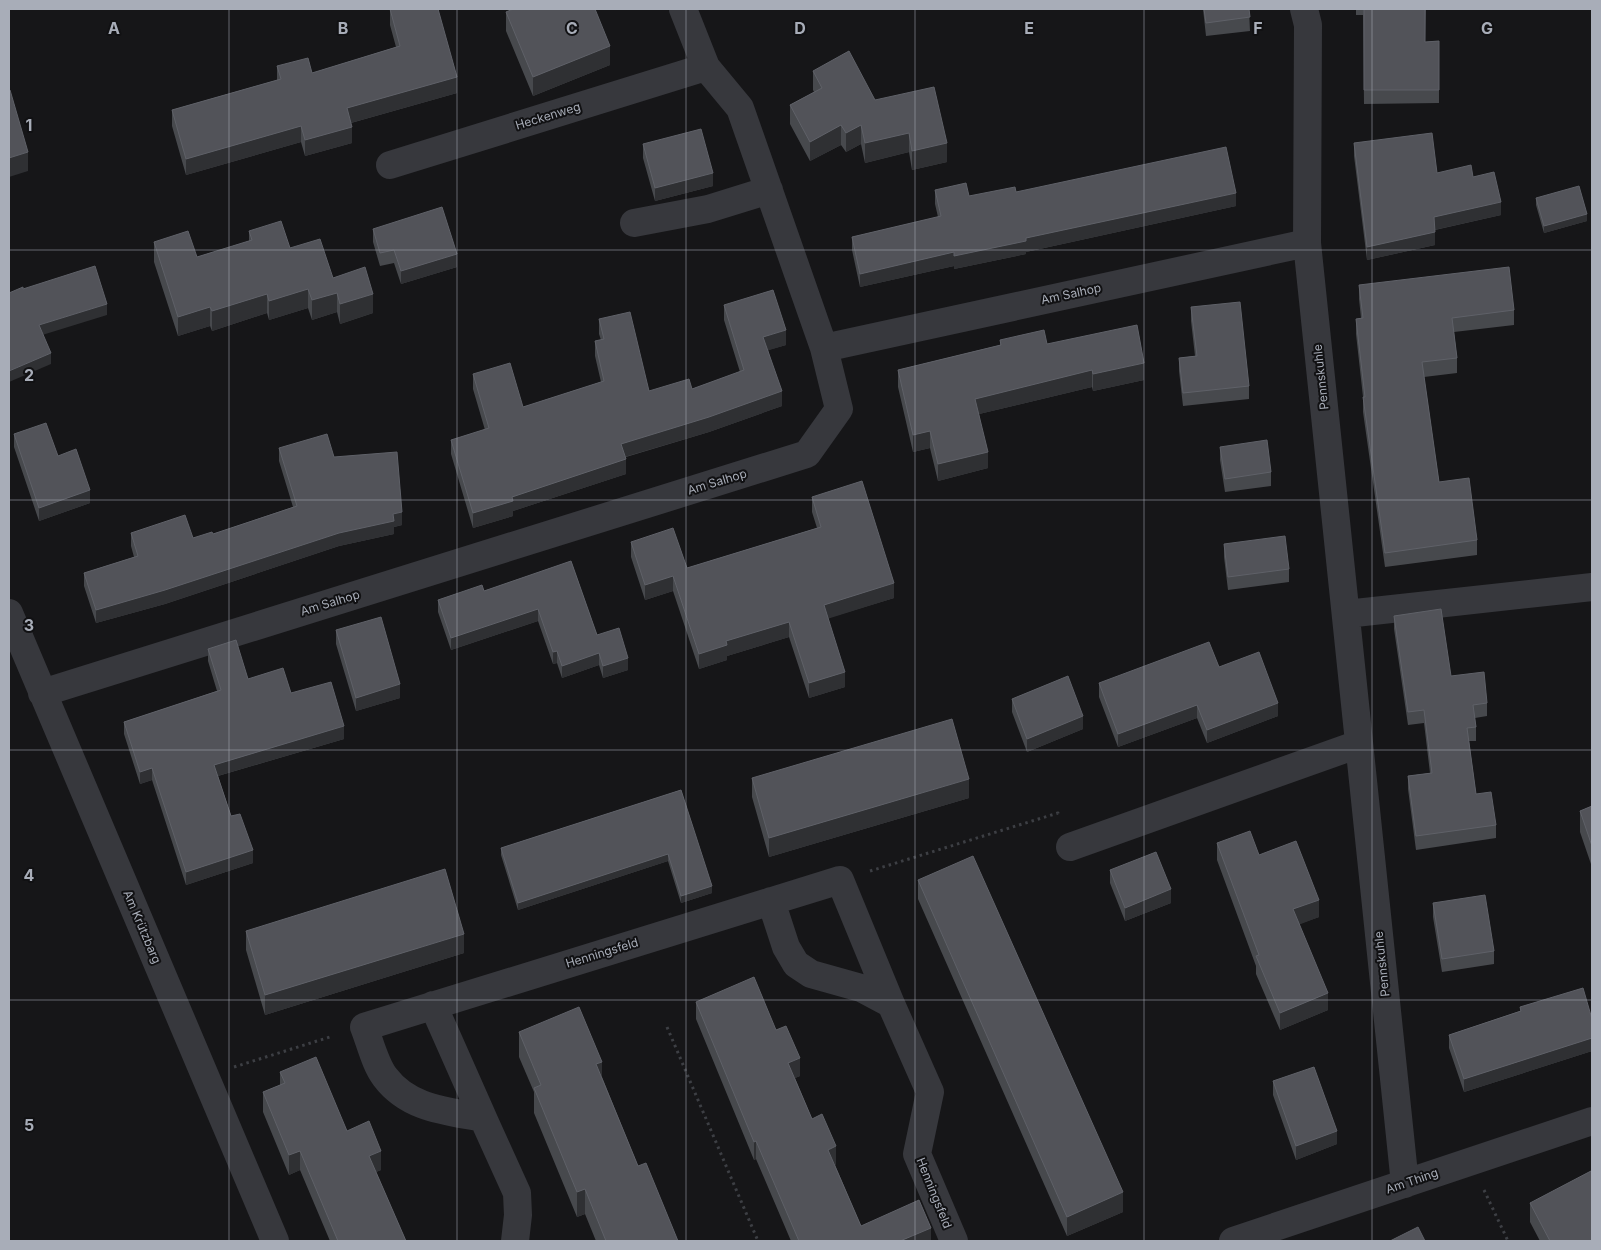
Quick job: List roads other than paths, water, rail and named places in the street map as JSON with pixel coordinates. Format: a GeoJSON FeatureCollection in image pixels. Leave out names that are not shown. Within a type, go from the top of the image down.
{"type":"FeatureCollection","features":[{"type":"Feature","properties":{"kind":"street"},"geometry":{"type":"LineString","coordinates":[[683,9],[706,67],[740,108],[824,348]]}},
{"type":"Feature","properties":{"kind":"street","name":"Pennskuhle"},"geometry":{"type":"LineString","coordinates":[[1304,9],[1308,25],[1307,243],[1405,1184]]}},
{"type":"Feature","properties":{"kind":"street","name":"Heckenweg"},"geometry":{"type":"LineString","coordinates":[[390,165],[706,67]]}},
{"type":"Feature","properties":{"kind":"street"},"geometry":{"type":"LineString","coordinates":[[634,223],[708,209],[769,190]]}},
{"type":"Feature","properties":{"kind":"street","name":"Am Salhop"},"geometry":{"type":"LineString","coordinates":[[42,693],[807,454],[839,409],[824,348],[1307,243]]}},
{"type":"Feature","properties":{"kind":"street"},"geometry":{"type":"LineString","coordinates":[[1346,614],[1592,587]]}},
{"type":"Feature","properties":{"kind":"street","name":"Am Krützbarg"},"geometry":{"type":"LineString","coordinates":[[9,613],[275,1241]]}},
{"type":"Feature","properties":{"kind":"street"},"geometry":{"type":"LineString","coordinates":[[1070,848],[1359,744]]}},
{"type":"Feature","properties":{"kind":"street","name":"Henningsfeld"},"geometry":{"type":"LineString","coordinates":[[483,1118],[425,1107],[400,1092],[384,1076],[364,1027],[840,880],[891,1004],[930,1092],[917,1154],[954,1241]]}},
{"type":"Feature","properties":{"kind":"street"},"geometry":{"type":"LineString","coordinates":[[771,901],[786,947],[796,964],[810,974],[861,988],[891,1004]]}},
{"type":"Feature","properties":{"kind":"street"},"geometry":{"type":"LineString","coordinates":[[433,1005],[517,1193],[518,1215],[515,1241]]}},
{"type":"Feature","properties":{"kind":"street","name":"Am Thing"},"geometry":{"type":"LineString","coordinates":[[1233,1241],[1592,1121]]}}]}
